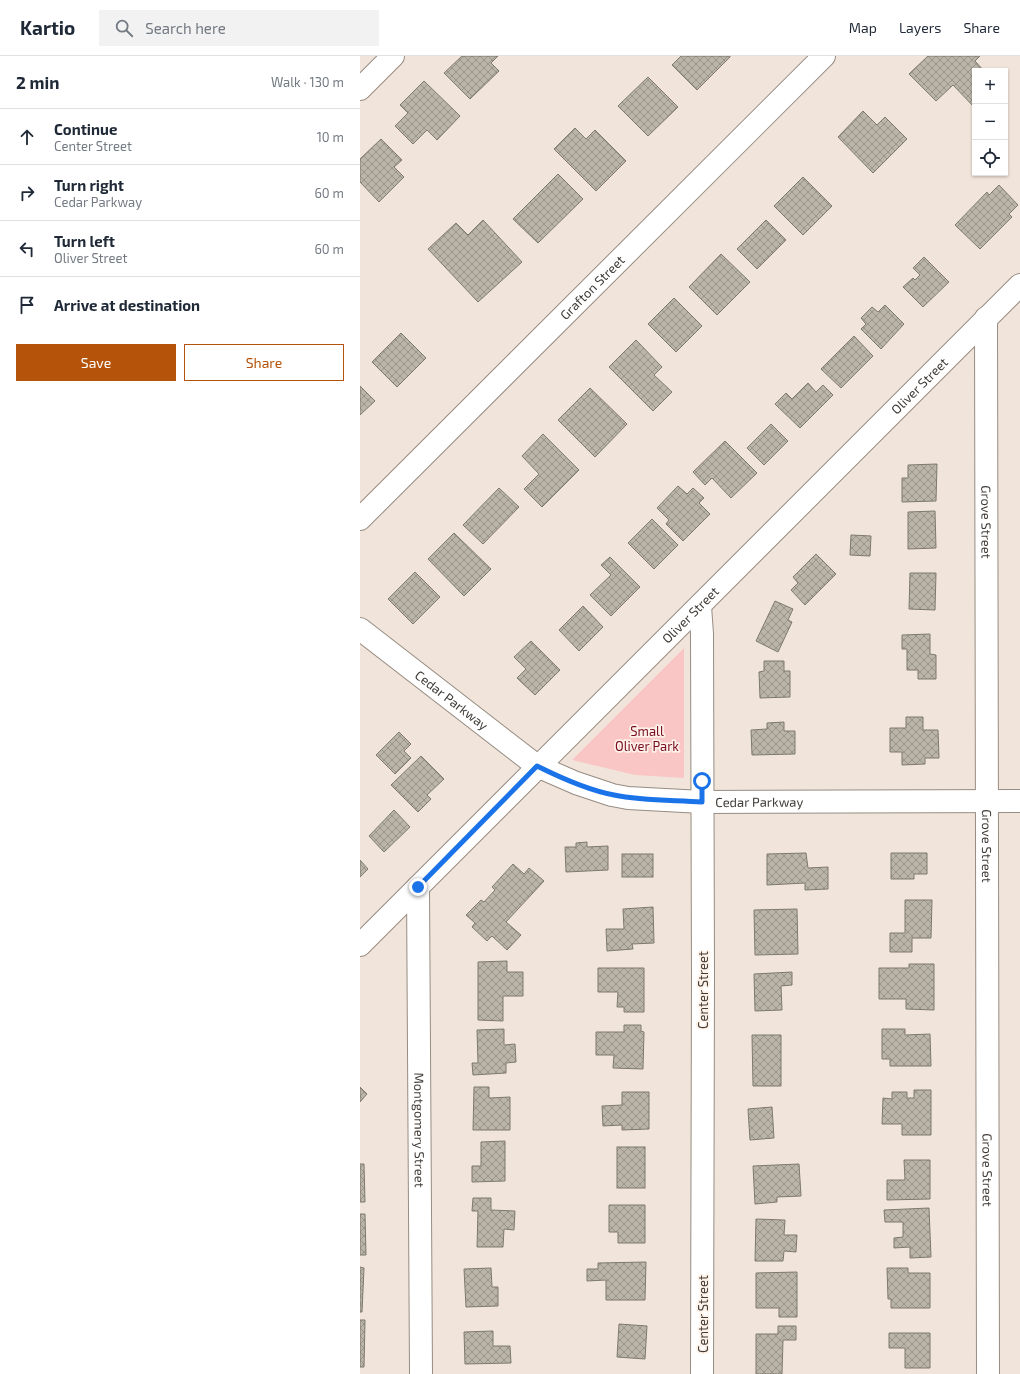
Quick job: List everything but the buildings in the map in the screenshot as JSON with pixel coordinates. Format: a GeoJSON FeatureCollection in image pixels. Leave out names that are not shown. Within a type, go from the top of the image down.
{"type":"FeatureCollection","features":[{"type":"Feature","properties":{"kind":"street"},"geometry":{"type":"LineString","coordinates":[[360,89],[393,56]]}},
{"type":"Feature","properties":{"kind":"street","name":"Grafton Street"},"geometry":{"type":"LineString","coordinates":[[360,519],[824,56]]}},
{"type":"Feature","properties":{"kind":"street","name":"Oliver Street"},"geometry":{"type":"LineString","coordinates":[[360,945],[537,766],[700,606],[1020,285]]}},
{"type":"Feature","properties":{"kind":"street","name":"Grove Street"},"geometry":{"type":"LineString","coordinates":[[986,318],[988,1374]]}},
{"type":"Feature","properties":{"kind":"street","name":"Center Street"},"geometry":{"type":"LineString","coordinates":[[700,606],[702,634],[704,976],[702,1374]]}},
{"type":"Feature","properties":{"kind":"street","name":"Cedar Parkway"},"geometry":{"type":"LineString","coordinates":[[360,629],[537,766],[576,783],[612,795],[628,798],[702,802],[1020,800]]}},
{"type":"Feature","properties":{"kind":"street","name":"Montgomery Street"},"geometry":{"type":"LineString","coordinates":[[418,887],[421,1374]]}},
{"type":"Feature","properties":{"kind":"green space","name":"Small Oliver Park"},"geometry":{"type":"Polygon","coordinates":[[[684,648],[684,778],[635,775],[572,760],[684,648]]]}},
{"type":"Feature","properties":{"kind":"route"},"geometry":{"type":"LineString","coordinates":[[418,887],[537,766],[594,790],[628,798],[702,802],[702,781]]}}]}
